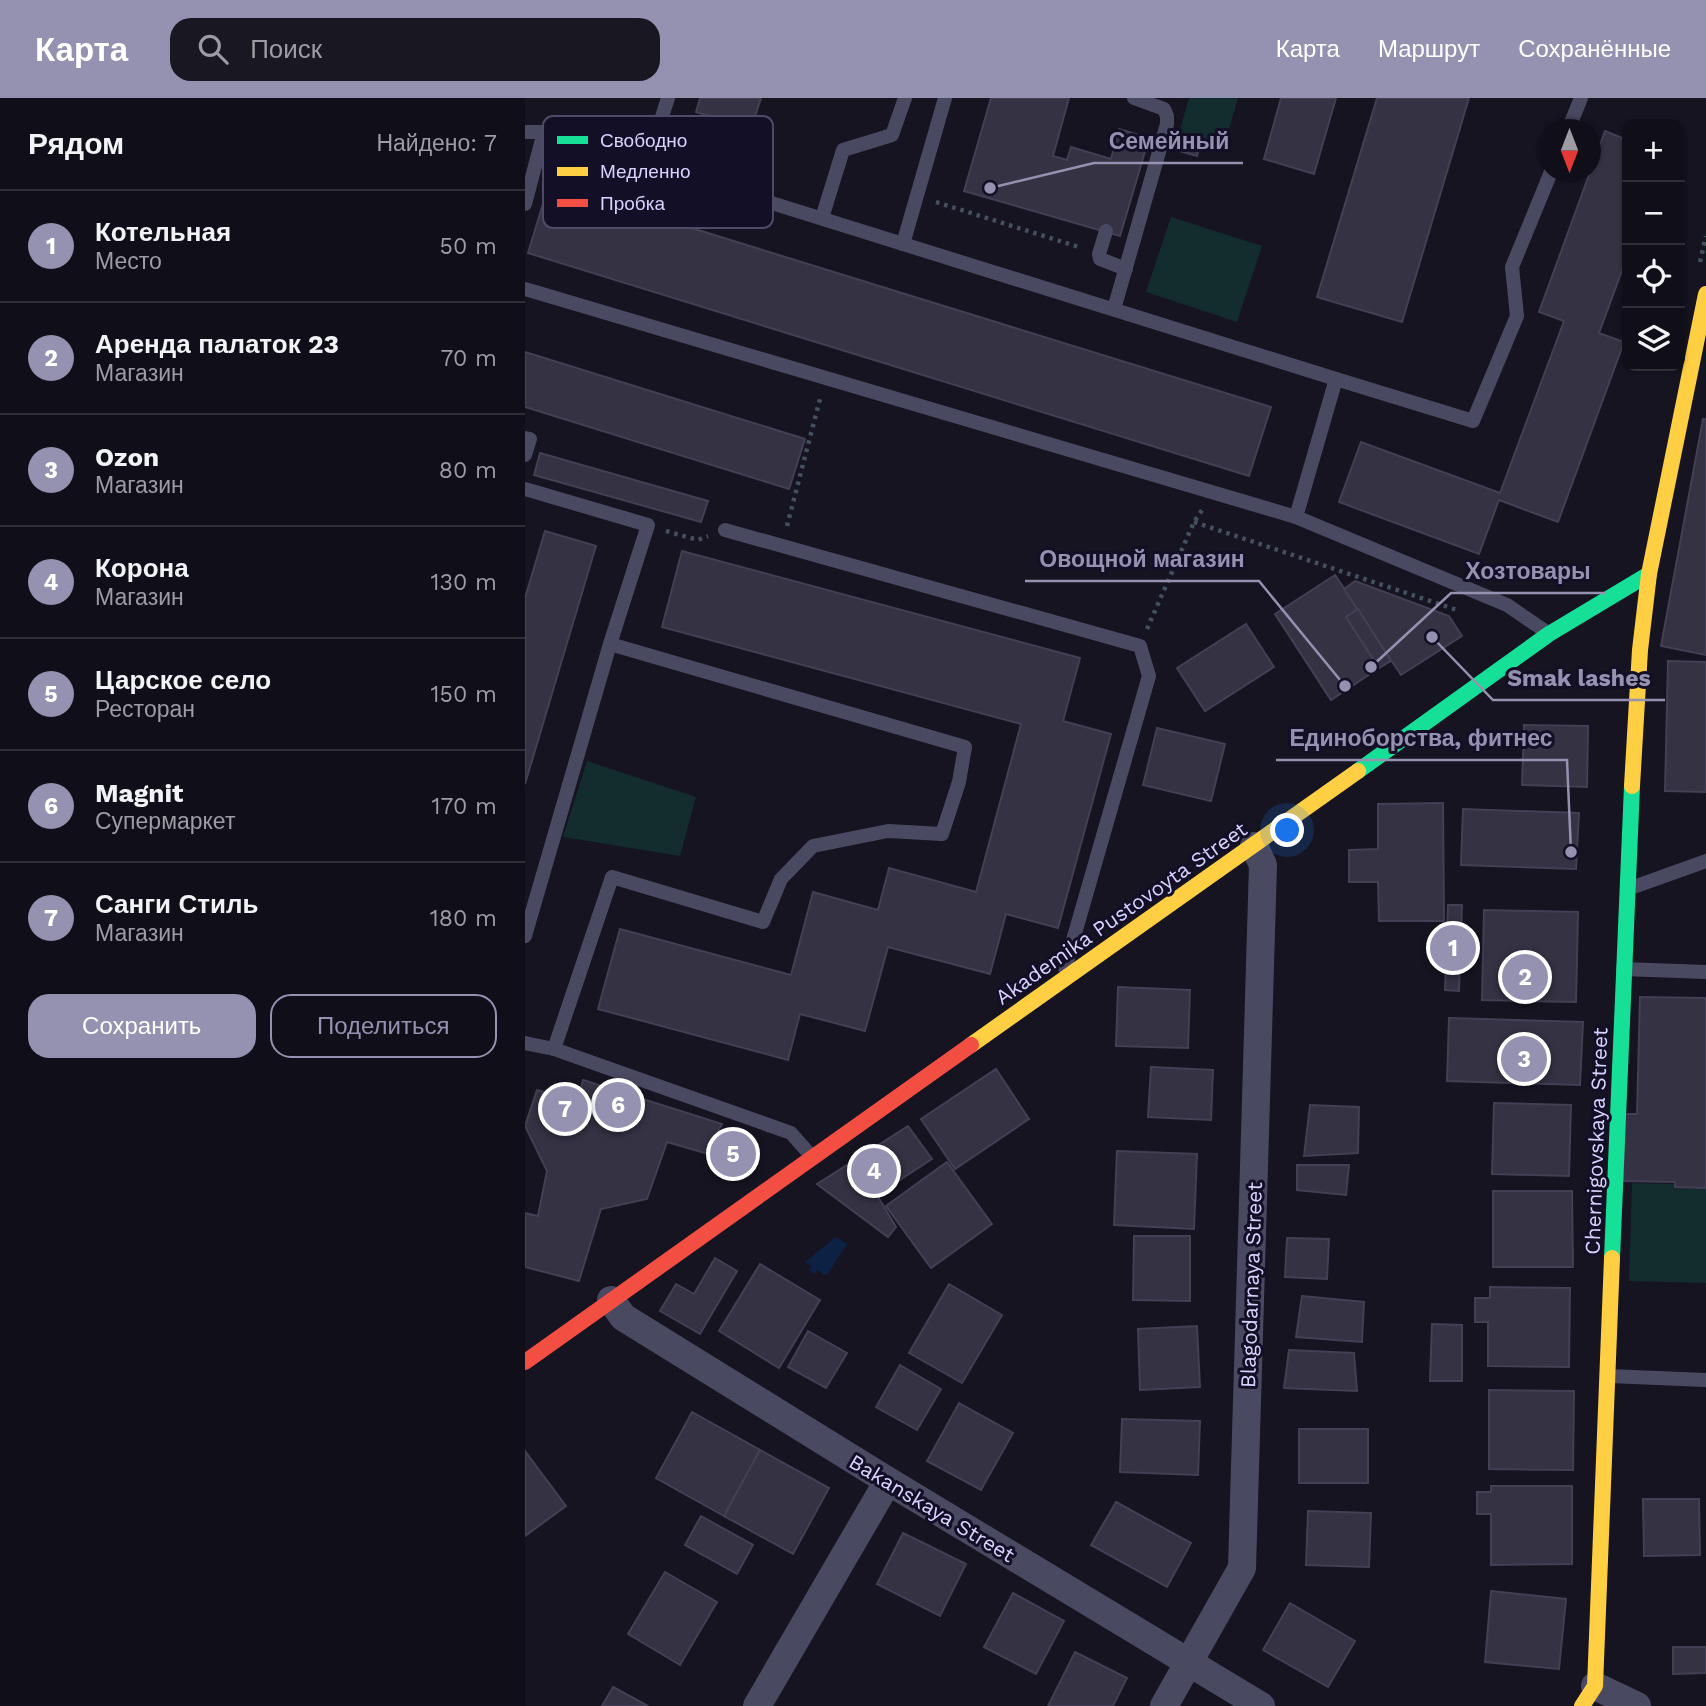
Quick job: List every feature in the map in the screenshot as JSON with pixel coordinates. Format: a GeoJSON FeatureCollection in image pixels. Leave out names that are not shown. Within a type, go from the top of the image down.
{"type":"FeatureCollection","features":[{"type":"Feature","properties":{"kind":"street"},"geometry":{"type":"LineString","coordinates":[[1649,574],[1706,294]]}},
{"type":"Feature","properties":{"kind":"street","name":"Akademika Pustovoyta Street"},"geometry":{"type":"LineString","coordinates":[[525,1362],[1549,634],[1649,574]]}},
{"type":"Feature","properties":{"kind":"street","name":"Chernigovskaya Street"},"geometry":{"type":"LineString","coordinates":[[1589,1696],[1608,1376],[1626,889],[1640,650],[1649,574]]}},
{"type":"Feature","properties":{"kind":"street","name":"Blagodarnaya Street"},"geometry":{"type":"LineString","coordinates":[[1164,1706],[1242,1568],[1263,865],[1254,846]]}},
{"type":"Feature","properties":{"kind":"street","name":"Bakanskaya Street"},"geometry":{"type":"LineString","coordinates":[[611,1300],[623,1317],[1261,1706]]}},
{"type":"Feature","properties":{"kind":"street"},"geometry":{"type":"LineString","coordinates":[[757,1706],[888,1481]]}},
{"type":"Feature","properties":{"kind":"street"},"geometry":{"type":"LineString","coordinates":[[1589,1696],[1637,1706]]}},
{"type":"Feature","properties":{"kind":"lane"},"geometry":{"type":"LineString","coordinates":[[662,116],[668,98]]}},
{"type":"Feature","properties":{"kind":"lane"},"geometry":{"type":"LineString","coordinates":[[822,218],[843,150],[892,135],[905,98]]}},
{"type":"Feature","properties":{"kind":"lane"},"geometry":{"type":"LineString","coordinates":[[903,244],[945,98]]}},
{"type":"Feature","properties":{"kind":"lane"},"geometry":{"type":"LineString","coordinates":[[1114,309],[1167,124],[1164,109],[1134,98]]}},
{"type":"Feature","properties":{"kind":"lane"},"geometry":{"type":"LineString","coordinates":[[1572,119],[1581,98]]}},
{"type":"Feature","properties":{"kind":"lane"},"geometry":{"type":"LineString","coordinates":[[525,132],[543,132]]}},
{"type":"Feature","properties":{"kind":"lane"},"geometry":{"type":"LineString","coordinates":[[525,204],[543,136]]}},
{"type":"Feature","properties":{"kind":"lane"},"geometry":{"type":"LineString","coordinates":[[773,203],[1473,421],[1517,316],[1512,267],[1547,182]]}},
{"type":"Feature","properties":{"kind":"lane"},"geometry":{"type":"LineString","coordinates":[[1105,231],[1100,259],[1104,263],[1126,269]]}},
{"type":"Feature","properties":{"kind":"lane"},"geometry":{"type":"LineString","coordinates":[[525,289],[1296,517],[1507,605],[1549,634]]}},
{"type":"Feature","properties":{"kind":"lane"},"geometry":{"type":"LineString","coordinates":[[1296,517],[1336,379]]}},
{"type":"Feature","properties":{"kind":"lane"},"geometry":{"type":"LineString","coordinates":[[525,438],[530,439],[525,455]]}},
{"type":"Feature","properties":{"kind":"lane"},"geometry":{"type":"LineString","coordinates":[[525,489],[648,525],[610,644],[525,936]]}},
{"type":"Feature","properties":{"kind":"lane"},"geometry":{"type":"LineString","coordinates":[[725,530],[1140,646],[1149,676],[1062,979]]}},
{"type":"Feature","properties":{"kind":"lane"},"geometry":{"type":"LineString","coordinates":[[554,1049],[612,877],[763,922],[781,879],[813,846],[888,831],[942,834],[959,782],[965,747],[610,644]]}},
{"type":"Feature","properties":{"kind":"lane"},"geometry":{"type":"LineString","coordinates":[[1626,889],[1706,861]]}},
{"type":"Feature","properties":{"kind":"lane"},"geometry":{"type":"LineString","coordinates":[[1623,969],[1706,972]]}},
{"type":"Feature","properties":{"kind":"lane"},"geometry":{"type":"LineString","coordinates":[[525,1043],[554,1049],[791,1133],[814,1159]]}},
{"type":"Feature","properties":{"kind":"lane"},"geometry":{"type":"LineString","coordinates":[[1608,1376],[1706,1380]]}},
{"type":"Feature","properties":{"kind":"path"},"geometry":{"type":"LineString","coordinates":[[928,199],[1099,254]]}},
{"type":"Feature","properties":{"kind":"path"},"geometry":{"type":"LineString","coordinates":[[780,545],[785,535],[825,378]]}},
{"type":"Feature","properties":{"kind":"path"},"geometry":{"type":"LineString","coordinates":[[1140,646],[1195,522],[1214,493]]}},
{"type":"Feature","properties":{"kind":"path"},"geometry":{"type":"LineString","coordinates":[[1195,522],[1462,612]]}},
{"type":"Feature","properties":{"kind":"path"},"geometry":{"type":"LineString","coordinates":[[648,525],[698,540],[725,530]]}},
{"type":"Feature","properties":{"kind":"green space"},"geometry":{"type":"Polygon","coordinates":[[[1189,98],[1238,98],[1224,146],[1179,133],[1189,98]]]}},
{"type":"Feature","properties":{"kind":"green space"},"geometry":{"type":"Polygon","coordinates":[[[1171,217],[1262,246],[1237,322],[1146,292],[1171,217]]]}},
{"type":"Feature","properties":{"kind":"green space"},"geometry":{"type":"Polygon","coordinates":[[[587,761],[696,797],[680,856],[563,837],[587,761]]]}},
{"type":"Feature","properties":{"kind":"green space"},"geometry":{"type":"Polygon","coordinates":[[[1632,1183],[1674,1184],[1674,1188],[1706,1189],[1706,1283],[1629,1281],[1632,1183]]]}},
{"type":"Feature","properties":{"kind":"water"},"geometry":{"type":"Polygon","coordinates":[[[836,1237],[847,1244],[826,1276],[818,1270],[815,1274],[809,1270],[812,1266],[805,1262],[836,1237]]]}},
{"type":"Feature","properties":{"kind":"building"},"geometry":{"type":"Polygon","coordinates":[[[700,98],[761,98],[755,116],[709,116],[696,112],[700,98]]]}},
{"type":"Feature","properties":{"kind":"building"},"geometry":{"type":"Polygon","coordinates":[[[991,98],[1069,98],[1053,156],[1067,160],[1071,147],[1111,159],[1119,129],[1149,138],[1120,236],[964,191],[991,98]]]}},
{"type":"Feature","properties":{"kind":"building"},"geometry":{"type":"Polygon","coordinates":[[[1281,98],[1336,98],[1314,174],[1264,159],[1281,98]]]}},
{"type":"Feature","properties":{"kind":"building"},"geometry":{"type":"Polygon","coordinates":[[[1377,98],[1469,98],[1402,322],[1317,297],[1377,98]]]}},
{"type":"Feature","properties":{"kind":"building"},"geometry":{"type":"Polygon","coordinates":[[[1605,131],[1622,138],[1622,271],[1599,333],[1622,341],[1622,347],[1558,522],[1499,500],[1479,554],[1339,502],[1361,442],[1500,493],[1564,321],[1539,312],[1586,182],[1601,182],[1601,142],[1605,131]]]}},
{"type":"Feature","properties":{"kind":"building"},"geometry":{"type":"Polygon","coordinates":[[[1178,134],[1201,140],[1197,156],[1173,149],[1178,134]]]}},
{"type":"Feature","properties":{"kind":"building"},"geometry":{"type":"Polygon","coordinates":[[[543,204],[543,228],[691,228],[1271,407],[1249,476],[528,253],[543,204]]]}},
{"type":"Feature","properties":{"kind":"building"},"geometry":{"type":"Polygon","coordinates":[[[525,352],[805,439],[789,489],[525,407],[525,352]]]}},
{"type":"Feature","properties":{"kind":"building"},"geometry":{"type":"Polygon","coordinates":[[[1703,419],[1706,419],[1706,655],[1661,646],[1703,419]]]}},
{"type":"Feature","properties":{"kind":"building"},"geometry":{"type":"Polygon","coordinates":[[[540,453],[708,501],[701,522],[534,475],[540,453]]]}},
{"type":"Feature","properties":{"kind":"building"},"geometry":{"type":"Polygon","coordinates":[[[545,531],[596,546],[525,784],[525,598],[545,531]]]}},
{"type":"Feature","properties":{"kind":"building"},"geometry":{"type":"Polygon","coordinates":[[[682,551],[1080,658],[1063,721],[1111,734],[1058,928],[1006,914],[990,974],[888,947],[865,1031],[800,1014],[788,1060],[598,1009],[620,929],[791,975],[813,892],[878,910],[889,868],[976,892],[1021,724],[662,627],[682,551]]]}},
{"type":"Feature","properties":{"kind":"building"},"geometry":{"type":"Polygon","coordinates":[[[1335,575],[1358,609],[1346,617],[1379,668],[1331,700],[1275,614],[1335,575]]]}},
{"type":"Feature","properties":{"kind":"building"},"geometry":{"type":"Polygon","coordinates":[[[1355,581],[1449,616],[1462,636],[1401,675],[1344,589],[1355,581]]]}},
{"type":"Feature","properties":{"kind":"building"},"geometry":{"type":"Polygon","coordinates":[[[1358,609],[1391,661],[1379,668],[1346,617],[1358,609]]]}},
{"type":"Feature","properties":{"kind":"building"},"geometry":{"type":"Polygon","coordinates":[[[1246,624],[1274,667],[1205,711],[1177,668],[1246,624]]]}},
{"type":"Feature","properties":{"kind":"building"},"geometry":{"type":"Polygon","coordinates":[[[1668,661],[1706,662],[1706,792],[1665,791],[1668,661]]]}},
{"type":"Feature","properties":{"kind":"building"},"geometry":{"type":"Polygon","coordinates":[[[1524,725],[1588,726],[1587,787],[1522,785],[1524,725]]]}},
{"type":"Feature","properties":{"kind":"building"},"geometry":{"type":"Polygon","coordinates":[[[1157,728],[1225,744],[1211,801],[1143,785],[1157,728]]]}},
{"type":"Feature","properties":{"kind":"building"},"geometry":{"type":"Polygon","coordinates":[[[1443,803],[1444,921],[1379,921],[1378,882],[1349,882],[1349,850],[1378,849],[1378,804],[1443,803]]]}},
{"type":"Feature","properties":{"kind":"building"},"geometry":{"type":"Polygon","coordinates":[[[1463,809],[1579,813],[1576,869],[1461,865],[1463,809]]]}},
{"type":"Feature","properties":{"kind":"building"},"geometry":{"type":"Polygon","coordinates":[[[1448,905],[1462,905],[1459,991],[1445,990],[1448,905]]]}},
{"type":"Feature","properties":{"kind":"building"},"geometry":{"type":"Polygon","coordinates":[[[1484,910],[1578,912],[1576,1002],[1482,1000],[1484,910]]]}},
{"type":"Feature","properties":{"kind":"building"},"geometry":{"type":"Polygon","coordinates":[[[1118,987],[1190,990],[1188,1048],[1116,1046],[1118,987]]]}},
{"type":"Feature","properties":{"kind":"building"},"geometry":{"type":"Polygon","coordinates":[[[1640,997],[1706,998],[1706,1188],[1675,1187],[1675,1182],[1623,1181],[1625,1114],[1637,1114],[1640,997]]]}},
{"type":"Feature","properties":{"kind":"building"},"geometry":{"type":"Polygon","coordinates":[[[1449,1018],[1583,1022],[1580,1085],[1447,1081],[1449,1018]]]}},
{"type":"Feature","properties":{"kind":"building"},"geometry":{"type":"Polygon","coordinates":[[[1151,1067],[1213,1070],[1211,1120],[1148,1117],[1151,1067]]]}},
{"type":"Feature","properties":{"kind":"building"},"geometry":{"type":"Polygon","coordinates":[[[996,1069],[1029,1119],[955,1169],[921,1119],[996,1069]]]}},
{"type":"Feature","properties":{"kind":"building"},"geometry":{"type":"Polygon","coordinates":[[[583,1080],[722,1124],[705,1153],[667,1142],[647,1199],[601,1209],[579,1281],[525,1267],[525,1213],[538,1216],[547,1171],[525,1126],[537,1090],[577,1101],[583,1080]]]}},
{"type":"Feature","properties":{"kind":"building"},"geometry":{"type":"Polygon","coordinates":[[[1494,1103],[1571,1105],[1569,1176],[1492,1174],[1494,1103]]]}},
{"type":"Feature","properties":{"kind":"building"},"geometry":{"type":"Polygon","coordinates":[[[1310,1105],[1359,1107],[1358,1153],[1304,1156],[1310,1105]]]}},
{"type":"Feature","properties":{"kind":"building"},"geometry":{"type":"Polygon","coordinates":[[[908,1126],[932,1159],[877,1195],[896,1227],[888,1237],[817,1184],[908,1126]]]}},
{"type":"Feature","properties":{"kind":"building"},"geometry":{"type":"Polygon","coordinates":[[[1117,1151],[1197,1154],[1194,1229],[1114,1225],[1117,1151]]]}},
{"type":"Feature","properties":{"kind":"building"},"geometry":{"type":"Polygon","coordinates":[[[947,1162],[992,1224],[931,1268],[886,1206],[947,1162]]]}},
{"type":"Feature","properties":{"kind":"building"},"geometry":{"type":"Polygon","coordinates":[[[1297,1165],[1349,1165],[1346,1195],[1297,1190],[1297,1165]]]}},
{"type":"Feature","properties":{"kind":"building"},"geometry":{"type":"Polygon","coordinates":[[[1493,1191],[1572,1191],[1573,1267],[1493,1267],[1493,1191]]]}},
{"type":"Feature","properties":{"kind":"building"},"geometry":{"type":"Polygon","coordinates":[[[1134,1236],[1190,1236],[1190,1301],[1133,1300],[1134,1236]]]}},
{"type":"Feature","properties":{"kind":"building"},"geometry":{"type":"Polygon","coordinates":[[[1287,1238],[1329,1239],[1327,1279],[1285,1277],[1287,1238]]]}},
{"type":"Feature","properties":{"kind":"building"},"geometry":{"type":"Polygon","coordinates":[[[715,1258],[737,1271],[700,1334],[660,1311],[676,1284],[694,1294],[715,1258]]]}},
{"type":"Feature","properties":{"kind":"building"},"geometry":{"type":"Polygon","coordinates":[[[760,1264],[820,1300],[779,1368],[719,1331],[760,1264]]]}},
{"type":"Feature","properties":{"kind":"building"},"geometry":{"type":"Polygon","coordinates":[[[949,1284],[1002,1315],[962,1383],[909,1353],[949,1284]]]}},
{"type":"Feature","properties":{"kind":"building"},"geometry":{"type":"Polygon","coordinates":[[[1490,1287],[1570,1288],[1569,1367],[1488,1366],[1488,1322],[1475,1322],[1475,1298],[1490,1298],[1490,1287]]]}},
{"type":"Feature","properties":{"kind":"building"},"geometry":{"type":"Polygon","coordinates":[[[1302,1296],[1364,1302],[1362,1342],[1296,1337],[1302,1296]]]}},
{"type":"Feature","properties":{"kind":"building"},"geometry":{"type":"Polygon","coordinates":[[[1432,1324],[1462,1325],[1462,1381],[1430,1381],[1432,1324]]]}},
{"type":"Feature","properties":{"kind":"building"},"geometry":{"type":"Polygon","coordinates":[[[1197,1326],[1200,1387],[1140,1390],[1138,1329],[1197,1326]]]}},
{"type":"Feature","properties":{"kind":"building"},"geometry":{"type":"Polygon","coordinates":[[[808,1331],[847,1353],[826,1388],[788,1367],[808,1331]]]}},
{"type":"Feature","properties":{"kind":"building"},"geometry":{"type":"Polygon","coordinates":[[[1289,1350],[1354,1353],[1357,1391],[1284,1388],[1289,1350]]]}},
{"type":"Feature","properties":{"kind":"building"},"geometry":{"type":"Polygon","coordinates":[[[900,1365],[941,1389],[917,1430],[876,1407],[900,1365]]]}},
{"type":"Feature","properties":{"kind":"building"},"geometry":{"type":"Polygon","coordinates":[[[1489,1390],[1574,1391],[1573,1470],[1489,1469],[1489,1390]]]}},
{"type":"Feature","properties":{"kind":"building"},"geometry":{"type":"Polygon","coordinates":[[[959,1403],[1013,1433],[981,1490],[927,1461],[959,1403]]]}},
{"type":"Feature","properties":{"kind":"building"},"geometry":{"type":"Polygon","coordinates":[[[692,1412],[760,1450],[724,1516],[656,1478],[692,1412]]]}},
{"type":"Feature","properties":{"kind":"building"},"geometry":{"type":"Polygon","coordinates":[[[1122,1419],[1200,1421],[1198,1475],[1120,1472],[1122,1419]]]}},
{"type":"Feature","properties":{"kind":"building"},"geometry":{"type":"Polygon","coordinates":[[[1299,1429],[1368,1429],[1368,1483],[1299,1483],[1299,1429]]]}},
{"type":"Feature","properties":{"kind":"building"},"geometry":{"type":"Polygon","coordinates":[[[760,1450],[829,1488],[793,1554],[724,1516],[760,1450]]]}},
{"type":"Feature","properties":{"kind":"building"},"geometry":{"type":"Polygon","coordinates":[[[525,1451],[566,1506],[525,1536],[525,1451]]]}},
{"type":"Feature","properties":{"kind":"building"},"geometry":{"type":"Polygon","coordinates":[[[1491,1486],[1572,1486],[1572,1564],[1491,1565],[1491,1514],[1477,1514],[1477,1492],[1491,1492],[1491,1486]]]}},
{"type":"Feature","properties":{"kind":"building"},"geometry":{"type":"Polygon","coordinates":[[[1643,1499],[1699,1499],[1700,1555],[1644,1556],[1643,1499]]]}},
{"type":"Feature","properties":{"kind":"building"},"geometry":{"type":"Polygon","coordinates":[[[1116,1502],[1191,1543],[1167,1587],[1091,1545],[1116,1502]]]}},
{"type":"Feature","properties":{"kind":"building"},"geometry":{"type":"Polygon","coordinates":[[[1308,1511],[1371,1513],[1369,1567],[1306,1565],[1308,1511]]]}},
{"type":"Feature","properties":{"kind":"building"},"geometry":{"type":"Polygon","coordinates":[[[701,1516],[753,1545],[737,1574],[685,1545],[701,1516]]]}},
{"type":"Feature","properties":{"kind":"building"},"geometry":{"type":"Polygon","coordinates":[[[903,1533],[966,1564],[940,1616],[877,1584],[903,1533]]]}},
{"type":"Feature","properties":{"kind":"building"},"geometry":{"type":"Polygon","coordinates":[[[665,1572],[717,1602],[680,1665],[628,1634],[665,1572]]]}},
{"type":"Feature","properties":{"kind":"building"},"geometry":{"type":"Polygon","coordinates":[[[1491,1591],[1566,1599],[1559,1669],[1485,1662],[1491,1591]]]}},
{"type":"Feature","properties":{"kind":"building"},"geometry":{"type":"Polygon","coordinates":[[[1013,1593],[1064,1621],[1036,1674],[984,1647],[1013,1593]]]}},
{"type":"Feature","properties":{"kind":"building"},"geometry":{"type":"Polygon","coordinates":[[[1290,1603],[1355,1641],[1328,1687],[1263,1650],[1290,1603]]]}},
{"type":"Feature","properties":{"kind":"building"},"geometry":{"type":"Polygon","coordinates":[[[1673,1647],[1706,1647],[1706,1673],[1673,1674],[1673,1647]]]}},
{"type":"Feature","properties":{"kind":"building"},"geometry":{"type":"Polygon","coordinates":[[[1075,1652],[1127,1678],[1113,1706],[1048,1706],[1075,1652]]]}},
{"type":"Feature","properties":{"kind":"building"},"geometry":{"type":"Polygon","coordinates":[[[613,1687],[648,1706],[602,1706],[613,1687]]]}},
{"type":"Feature","properties":{"kind":"traffic: fast"},"geometry":{"type":"LineString","coordinates":[[1358,771],[1549,634],[1649,574]]}},
{"type":"Feature","properties":{"kind":"traffic: fast"},"geometry":{"type":"LineString","coordinates":[[1612,1258],[1632,786]]}},
{"type":"Feature","properties":{"kind":"traffic: slow"},"geometry":{"type":"LineString","coordinates":[[1632,786],[1640,650],[1649,574],[1706,294]]}},
{"type":"Feature","properties":{"kind":"traffic: slow"},"geometry":{"type":"LineString","coordinates":[[971,1045],[1358,771]]}},
{"type":"Feature","properties":{"kind":"traffic: slow"},"geometry":{"type":"LineString","coordinates":[[1582,1706],[1595,1686],[1612,1258]]}},
{"type":"Feature","properties":{"kind":"traffic: jam"},"geometry":{"type":"LineString","coordinates":[[525,1362],[971,1045]]}},
{"type":"Feature","properties":{"kind":"place","name":"Семейный"},"geometry":{"type":"Point","coordinates":[990,188]}},
{"type":"Feature","properties":{"kind":"place","name":"Smak lashes"},"geometry":{"type":"Point","coordinates":[1432,637]}},
{"type":"Feature","properties":{"kind":"place","name":"Хозтовары"},"geometry":{"type":"Point","coordinates":[1371,667]}},
{"type":"Feature","properties":{"kind":"place","name":"Овощной магазин"},"geometry":{"type":"Point","coordinates":[1345,686]}},
{"type":"Feature","properties":{"kind":"place","name":"Единоборства, фитнес"},"geometry":{"type":"Point","coordinates":[1571,852]}},
{"type":"Feature","properties":{"kind":"place","name":"Котельная"},"geometry":{"type":"Point","coordinates":[1453,948]}},
{"type":"Feature","properties":{"kind":"place","name":"Аренда палаток 23"},"geometry":{"type":"Point","coordinates":[1525,977]}},
{"type":"Feature","properties":{"kind":"place","name":"Ozon"},"geometry":{"type":"Point","coordinates":[1524,1059]}},
{"type":"Feature","properties":{"kind":"place","name":"Magnit"},"geometry":{"type":"Point","coordinates":[618,1105]}},
{"type":"Feature","properties":{"kind":"place","name":"Санги Стиль"},"geometry":{"type":"Point","coordinates":[565,1109]}},
{"type":"Feature","properties":{"kind":"place","name":"Царское село"},"geometry":{"type":"Point","coordinates":[733,1154]}},
{"type":"Feature","properties":{"kind":"place","name":"Корона"},"geometry":{"type":"Point","coordinates":[874,1171]}}]}
